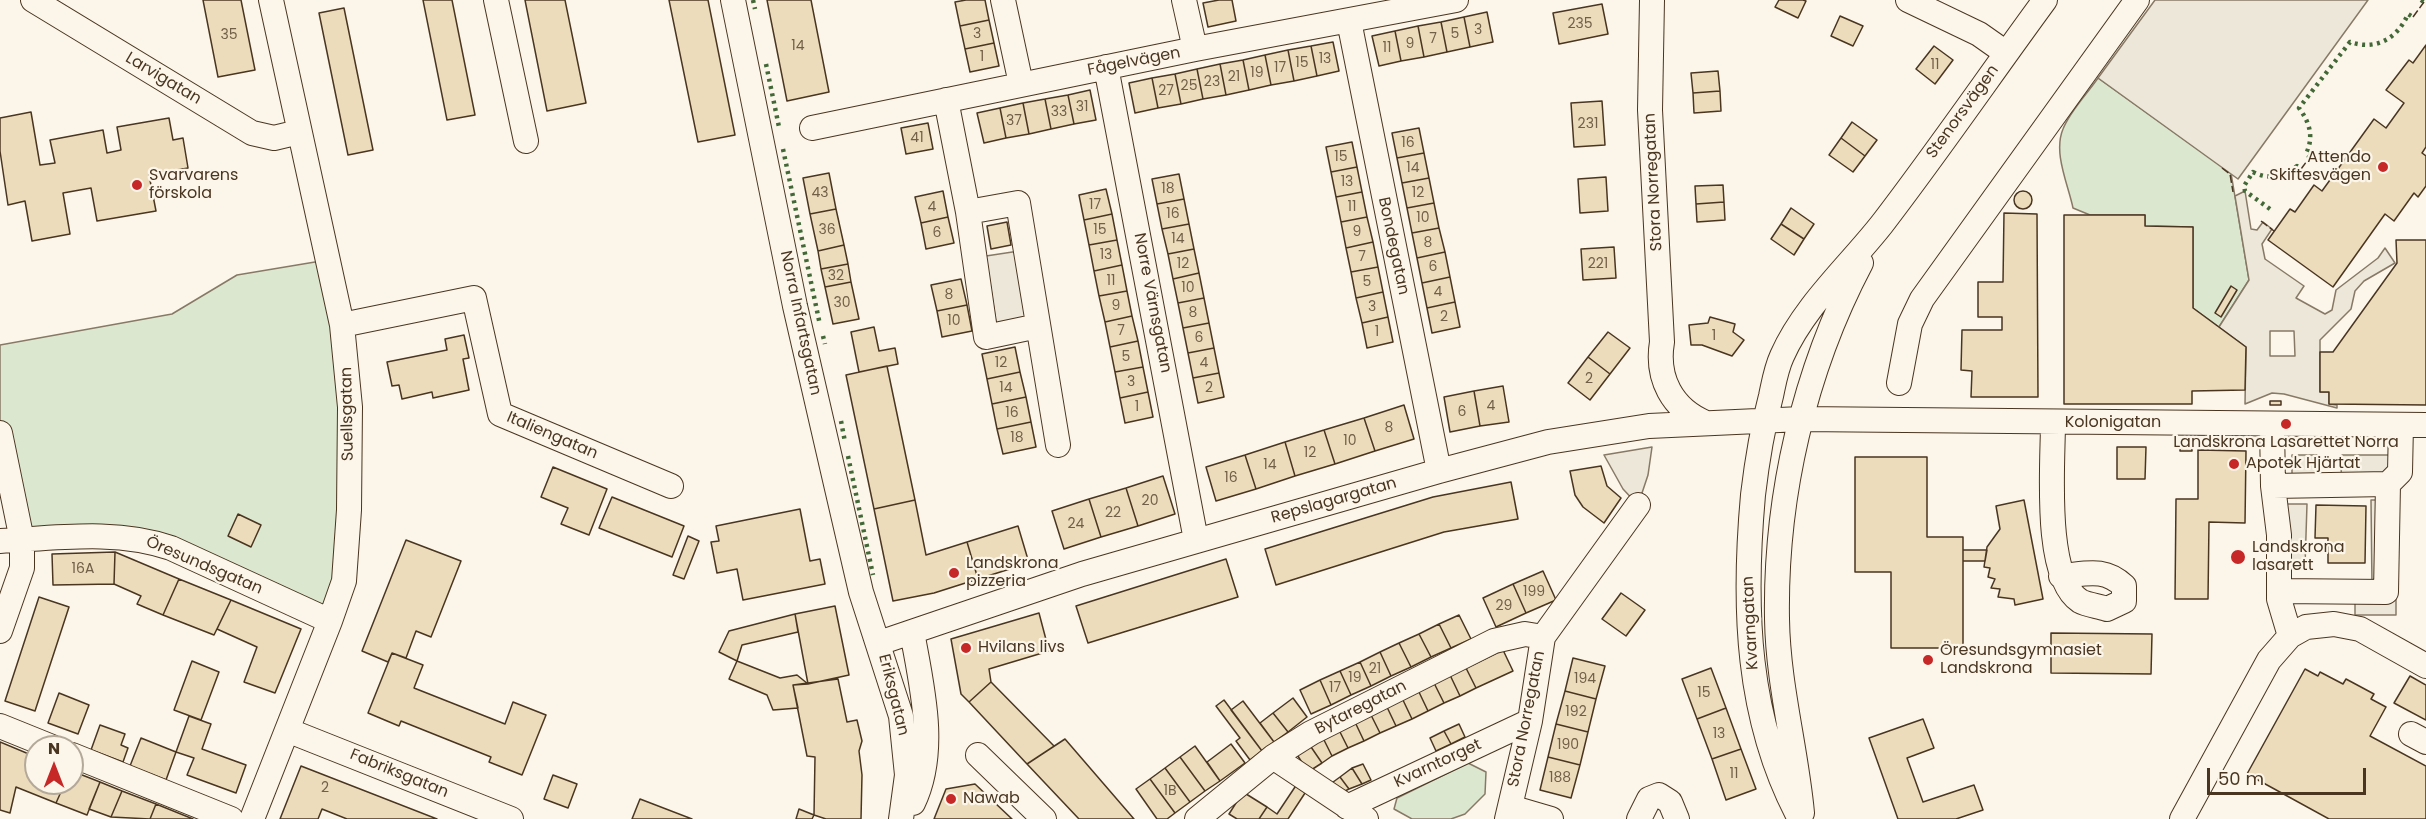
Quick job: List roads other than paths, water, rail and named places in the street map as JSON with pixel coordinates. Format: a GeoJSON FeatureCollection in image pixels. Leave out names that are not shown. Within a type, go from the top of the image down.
{"type":"FeatureCollection","features":[{"type":"Feature","properties":{"kind":"street","name":"Larvigatan"},"geometry":{"type":"LineString","coordinates":[[33,0],[252,133],[274,138],[299,132]]}},
{"type":"Feature","properties":{"kind":"street","name":"Suellsgatan"},"geometry":{"type":"LineString","coordinates":[[252,819],[344,581],[349,518],[350,407],[342,325],[271,0]]}},
{"type":"Feature","properties":{"kind":"street"},"geometry":{"type":"LineString","coordinates":[[496,0],[526,141]]}},
{"type":"Feature","properties":{"kind":"street","name":"Norra Infartsgatan"},"geometry":{"type":"LineString","coordinates":[[733,0],[795,306],[861,592],[879,643]]}},
{"type":"Feature","properties":{"kind":"street"},"geometry":{"type":"LineString","coordinates":[[1003,0],[1021,84]]}},
{"type":"Feature","properties":{"kind":"street"},"geometry":{"type":"LineString","coordinates":[[1184,0],[1195,50]]}},
{"type":"Feature","properties":{"kind":"street","name":"Fågelvägen"},"geometry":{"type":"LineString","coordinates":[[812,128],[1106,67],[1456,0]]}},
{"type":"Feature","properties":{"kind":"street","name":"Stora Norregatan"},"geometry":{"type":"LineString","coordinates":[[1652,0],[1650,110],[1662,342],[1659,363],[1679,407],[1692,417],[1706,423]]}},
{"type":"Feature","properties":{"kind":"street"},"geometry":{"type":"LineString","coordinates":[[1908,0],[1979,34],[2006,53]]}},
{"type":"Feature","properties":{"kind":"street","name":"Stenorsvägen"},"geometry":{"type":"LineString","coordinates":[[1763,420],[1782,355],[1797,330],[1882,224],[2045,0]]}},
{"type":"Feature","properties":{"kind":"street"},"geometry":{"type":"LineString","coordinates":[[1899,383],[1910,324],[1922,300],[2137,0]]}},
{"type":"Feature","properties":{"kind":"street","name":"Bondegatan"},"geometry":{"type":"LineString","coordinates":[[1349,21],[1439,471]]}},
{"type":"Feature","properties":{"kind":"street","name":"Norre Värnsgatan"},"geometry":{"type":"LineString","coordinates":[[1106,67],[1196,540]]}},
{"type":"Feature","properties":{"kind":"street"},"geometry":{"type":"LineString","coordinates":[[946,100],[968,212],[986,337],[1038,326]]}},
{"type":"Feature","properties":{"kind":"street"},"geometry":{"type":"LineString","coordinates":[[968,212],[1018,203],[1058,445]]}},
{"type":"Feature","properties":{"kind":"street","name":"Stenorsvägen"},"geometry":{"type":"LineString","coordinates":[[1801,419],[1807,393],[1828,338],[1856,272],[1882,224]]}},
{"type":"Feature","properties":{"kind":"street","name":"Italiengatan"},"geometry":{"type":"LineString","coordinates":[[342,325],[474,298],[500,414],[670,486]]}},
{"type":"Feature","properties":{"kind":"street","name":"Repslagargatan"},"geometry":{"type":"LineString","coordinates":[[879,643],[1082,574],[1439,471],[1548,442],[1649,426],[1801,419]]}},
{"type":"Feature","properties":{"kind":"street","name":"Kolonigatan"},"geometry":{"type":"LineString","coordinates":[[1801,419],[2426,425]]}},
{"type":"Feature","properties":{"kind":"street","name":"Kvarngatan"},"geometry":{"type":"LineString","coordinates":[[1801,419],[1782,518],[1777,619],[1782,691],[1799,781],[1801,819]]}},
{"type":"Feature","properties":{"kind":"street","name":"Kvarngatan"},"geometry":{"type":"LineString","coordinates":[[1763,420],[1758,444],[1749,549],[1747,616],[1760,708],[1782,786],[1801,819]]}},
{"type":"Feature","properties":{"kind":"street"},"geometry":{"type":"LineString","coordinates":[[2053,422],[2053,523],[2061,576]]}},
{"type":"Feature","properties":{"kind":"street"},"geometry":{"type":"LineString","coordinates":[[2272,424],[2273,486],[2279,535],[2279,591],[2283,616],[2290,636]]}},
{"type":"Feature","properties":{"kind":"street"},"geometry":{"type":"LineString","coordinates":[[2279,591],[2386,592],[2388,484],[2400,472],[2401,425]]}},
{"type":"Feature","properties":{"kind":"street"},"geometry":{"type":"LineString","coordinates":[[0,433],[11,540],[22,568],[0,631]]}},
{"type":"Feature","properties":{"kind":"street"},"geometry":{"type":"LineString","coordinates":[[2273,486],[2388,484]]}},
{"type":"Feature","properties":{"kind":"street","name":"Stora Norregatan"},"geometry":{"type":"LineString","coordinates":[[1508,813],[1530,721],[1543,637],[1638,506]]}},
{"type":"Feature","properties":{"kind":"street","name":"Öresundsgatan"},"geometry":{"type":"LineString","coordinates":[[11,540],[120,537],[146,539],[171,548],[330,621]]}},
{"type":"Feature","properties":{"kind":"street"},"geometry":{"type":"LineString","coordinates":[[2182,819],[2269,660],[2290,636],[2306,627],[2334,624],[2360,629],[2426,666]]}},
{"type":"Feature","properties":{"kind":"street"},"geometry":{"type":"LineString","coordinates":[[903,819],[921,786],[927,757],[923,701],[912,632]]}},
{"type":"Feature","properties":{"kind":"street","name":"Bytaregatan"},"geometry":{"type":"LineString","coordinates":[[1203,817],[1273,757],[1311,733],[1494,641],[1525,634],[1543,637]]}},
{"type":"Feature","properties":{"kind":"street","name":"Eriksgatan"},"geometry":{"type":"LineString","coordinates":[[879,643],[901,716],[907,776],[903,819]]}},
{"type":"Feature","properties":{"kind":"street","name":"Kvarntorget"},"geometry":{"type":"LineString","coordinates":[[1273,757],[1356,813],[1530,721]]}},
{"type":"Feature","properties":{"kind":"street"},"geometry":{"type":"LineString","coordinates":[[0,726],[24,736]]}},
{"type":"Feature","properties":{"kind":"street","name":"Fabriksgatan"},"geometry":{"type":"LineString","coordinates":[[287,730],[511,819]]}},
{"type":"Feature","properties":{"kind":"street"},"geometry":{"type":"LineString","coordinates":[[978,755],[1044,819]]}},
{"type":"Feature","properties":{"kind":"street"},"geometry":{"type":"LineString","coordinates":[[84,760],[231,819]]}},
{"type":"Feature","properties":{"kind":"street"},"geometry":{"type":"LineString","coordinates":[[1639,819],[1649,799],[1659,795],[1670,802],[1677,819]]}},
{"type":"Feature","properties":{"kind":"street"},"geometry":{"type":"LineString","coordinates":[[1508,813],[1551,819]]}},
{"type":"Feature","properties":{"kind":"place","name":"Attendo Skiftesvägen"},"geometry":{"type":"Point","coordinates":[2383,167]}},
{"type":"Feature","properties":{"kind":"place","name":"Svarvarens förskola"},"geometry":{"type":"Point","coordinates":[137,185]}},
{"type":"Feature","properties":{"kind":"place","name":"Landskrona Lasarettet Norra"},"geometry":{"type":"Point","coordinates":[2286,424]}},
{"type":"Feature","properties":{"kind":"place","name":"Apotek Hjärtat"},"geometry":{"type":"Point","coordinates":[2234,464]}},
{"type":"Feature","properties":{"kind":"place","name":"Landskrona lasarett"},"geometry":{"type":"Point","coordinates":[2238,557]}},
{"type":"Feature","properties":{"kind":"place","name":"Landskrona pizzeria"},"geometry":{"type":"Point","coordinates":[954,573]}},
{"type":"Feature","properties":{"kind":"place","name":"Hvilans livs"},"geometry":{"type":"Point","coordinates":[966,648]}},
{"type":"Feature","properties":{"kind":"place","name":"Öresundsgymnasiet Landskrona"},"geometry":{"type":"Point","coordinates":[1928,660]}},
{"type":"Feature","properties":{"kind":"place","name":"Nawab"},"geometry":{"type":"Point","coordinates":[951,799]}}]}
